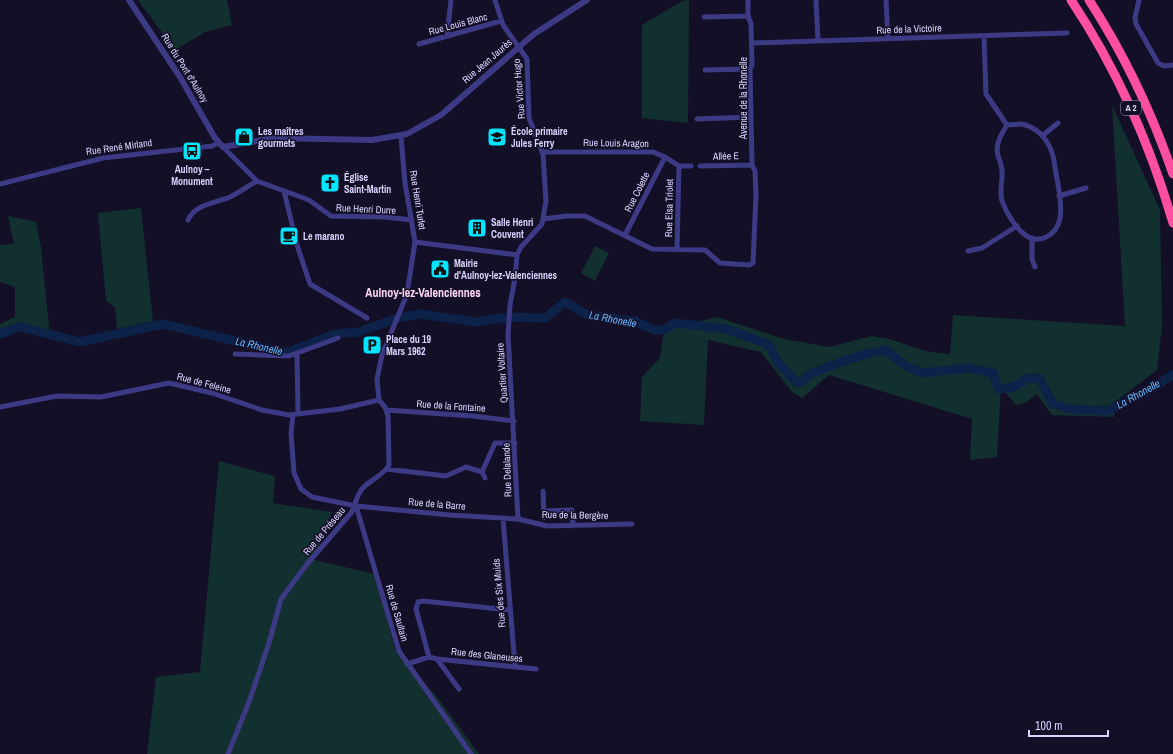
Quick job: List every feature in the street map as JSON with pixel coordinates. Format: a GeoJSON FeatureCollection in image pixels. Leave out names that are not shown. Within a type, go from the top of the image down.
{"type":"FeatureCollection","features":[{"type":"Feature","properties":{"kind":"highway","name":"A 2"},"geometry":{"type":"LineString","coordinates":[[1071,0],[1099,45],[1127,99],[1151,156],[1173,223]]}},
{"type":"Feature","properties":{"kind":"highway","name":"A 2"},"geometry":{"type":"LineString","coordinates":[[1089,0],[1132,76],[1156,128],[1173,174]]}},
{"type":"Feature","properties":{"kind":"street","name":"Rue du Pont d'Aulnoy"},"geometry":{"type":"LineString","coordinates":[[129,0],[180,77],[221,145]]}},
{"type":"Feature","properties":{"kind":"street"},"geometry":{"type":"LineString","coordinates":[[446,36],[451,0]]}},
{"type":"Feature","properties":{"kind":"street","name":"Rue Victor Hugo"},"geometry":{"type":"LineString","coordinates":[[495,0],[502,21],[527,61],[530,120],[542,152],[546,201],[543,219],[540,226],[522,247],[517,256],[509,312]]}},
{"type":"Feature","properties":{"kind":"street","name":"Rue Jean Jaurès"},"geometry":{"type":"LineString","coordinates":[[401,137],[426,125],[441,115],[519,46],[577,3],[587,0]]}},
{"type":"Feature","properties":{"kind":"street","name":"Avenue de la Rhonelle"},"geometry":{"type":"LineString","coordinates":[[677,250],[705,250],[720,264],[749,265],[753,263],[756,195],[755,171],[752,165],[750,69],[752,65],[752,43],[751,22],[748,16],[748,0]]}},
{"type":"Feature","properties":{"kind":"street"},"geometry":{"type":"LineString","coordinates":[[816,0],[818,41]]}},
{"type":"Feature","properties":{"kind":"street"},"geometry":{"type":"LineString","coordinates":[[886,0],[888,39]]}},
{"type":"Feature","properties":{"kind":"street"},"geometry":{"type":"LineString","coordinates":[[1139,0],[1136,24],[1158,63],[1164,66],[1173,65]]}},
{"type":"Feature","properties":{"kind":"street"},"geometry":{"type":"LineString","coordinates":[[704,17],[748,16]]}},
{"type":"Feature","properties":{"kind":"street","name":"Rue Louis Blanc"},"geometry":{"type":"LineString","coordinates":[[419,44],[502,21]]}},
{"type":"Feature","properties":{"kind":"street","name":"Rue de la Victoire"},"geometry":{"type":"LineString","coordinates":[[752,43],[1067,33]]}},
{"type":"Feature","properties":{"kind":"street"},"geometry":{"type":"LineString","coordinates":[[984,36],[986,94],[1007,125]]}},
{"type":"Feature","properties":{"kind":"street"},"geometry":{"type":"LineString","coordinates":[[705,70],[750,69]]}},
{"type":"Feature","properties":{"kind":"street"},"geometry":{"type":"LineString","coordinates":[[697,119],[751,118]]}},
{"type":"Feature","properties":{"kind":"street"},"geometry":{"type":"LineString","coordinates":[[1042,136],[1058,123]]}},
{"type":"Feature","properties":{"kind":"street"},"geometry":{"type":"LineString","coordinates":[[1007,125],[1025,125],[1042,136],[1054,154],[1061,215],[1057,228],[1047,237],[1032,238],[1024,234],[1017,226],[1004,205],[1001,192],[1002,170],[997,148],[999,140],[1007,125]]}},
{"type":"Feature","properties":{"kind":"street","name":"Rue René Mirland"},"geometry":{"type":"LineString","coordinates":[[0,184],[103,158],[274,138],[346,140],[401,137]]}},
{"type":"Feature","properties":{"kind":"street","name":"Rue Henri Turlet"},"geometry":{"type":"LineString","coordinates":[[379,400],[376,386],[379,364],[410,280],[415,242],[404,180],[401,137]]}},
{"type":"Feature","properties":{"kind":"street","name":"Rue Henri Durre"},"geometry":{"type":"LineString","coordinates":[[221,145],[257,181],[309,200],[333,217],[385,217],[412,220]]}},
{"type":"Feature","properties":{"kind":"street","name":"Rue Louis Aragon"},"geometry":{"type":"LineString","coordinates":[[542,152],[651,152],[665,157]]}},
{"type":"Feature","properties":{"kind":"street","name":"Rue Elsa Triolet"},"geometry":{"type":"LineString","coordinates":[[665,157],[678,166],[691,166]]}},
{"type":"Feature","properties":{"kind":"street","name":"Rue Colette"},"geometry":{"type":"LineString","coordinates":[[625,235],[665,157]]}},
{"type":"Feature","properties":{"kind":"street","name":"Allée E"},"geometry":{"type":"LineString","coordinates":[[700,166],[752,165]]}},
{"type":"Feature","properties":{"kind":"street","name":"Rue Elsa Triolet"},"geometry":{"type":"LineString","coordinates":[[677,250],[678,166]]}},
{"type":"Feature","properties":{"kind":"street"},"geometry":{"type":"LineString","coordinates":[[188,220],[201,207],[234,195],[257,181]]}},
{"type":"Feature","properties":{"kind":"street"},"geometry":{"type":"LineString","coordinates":[[1059,196],[1086,188]]}},
{"type":"Feature","properties":{"kind":"street"},"geometry":{"type":"LineString","coordinates":[[284,192],[311,285],[367,318]]}},
{"type":"Feature","properties":{"kind":"street"},"geometry":{"type":"LineString","coordinates":[[543,219],[566,216],[585,216],[652,249],[677,250]]}},
{"type":"Feature","properties":{"kind":"street"},"geometry":{"type":"LineString","coordinates":[[968,251],[982,248],[1017,226]]}},
{"type":"Feature","properties":{"kind":"street"},"geometry":{"type":"LineString","coordinates":[[1032,238],[1032,259],[1035,267]]}},
{"type":"Feature","properties":{"kind":"street"},"geometry":{"type":"LineString","coordinates":[[415,242],[517,256]]}},
{"type":"Feature","properties":{"kind":"street","name":"Quartier Voltaire"},"geometry":{"type":"LineString","coordinates":[[509,312],[514,420]]}},
{"type":"Feature","properties":{"kind":"street"},"geometry":{"type":"LineString","coordinates":[[235,354],[272,356],[297,354],[338,338]]}},
{"type":"Feature","properties":{"kind":"street","name":"Rue de la Barre"},"geometry":{"type":"LineString","coordinates":[[297,354],[296,415],[291,433],[293,469],[298,486],[304,493],[312,497],[356,506],[518,519]]}},
{"type":"Feature","properties":{"kind":"street","name":"Rue de Feleine"},"geometry":{"type":"LineString","coordinates":[[0,407],[57,396],[101,397],[171,384],[212,393],[262,410],[296,415],[340,409],[379,400]]}},
{"type":"Feature","properties":{"kind":"street"},"geometry":{"type":"LineString","coordinates":[[379,400],[386,410],[389,463],[386,469],[446,476],[464,468],[471,468],[482,472],[486,478]]}},
{"type":"Feature","properties":{"kind":"street","name":"Rue de la Fontaine"},"geometry":{"type":"LineString","coordinates":[[386,410],[514,420]]}},
{"type":"Feature","properties":{"kind":"street","name":"Rue Delalande"},"geometry":{"type":"LineString","coordinates":[[514,420],[518,519]]}},
{"type":"Feature","properties":{"kind":"street"},"geometry":{"type":"LineString","coordinates":[[482,472],[496,443],[515,444]]}},
{"type":"Feature","properties":{"kind":"street","name":"Rue de Préseau"},"geometry":{"type":"LineString","coordinates":[[228,754],[252,695],[269,643],[281,599],[356,506],[358,494],[362,488],[386,469]]}},
{"type":"Feature","properties":{"kind":"street"},"geometry":{"type":"LineString","coordinates":[[543,491],[544,518]]}},
{"type":"Feature","properties":{"kind":"street","name":"Rue de Saultain"},"geometry":{"type":"LineString","coordinates":[[356,506],[394,638],[401,655],[472,754]]}},
{"type":"Feature","properties":{"kind":"street"},"geometry":{"type":"LineString","coordinates":[[544,510],[572,510],[574,526]]}},
{"type":"Feature","properties":{"kind":"street","name":"Rue des Six Muids"},"geometry":{"type":"LineString","coordinates":[[503,519],[509,610],[515,666]]}},
{"type":"Feature","properties":{"kind":"street","name":"Rue de la Bergère"},"geometry":{"type":"LineString","coordinates":[[518,519],[544,525],[574,526],[632,524]]}},
{"type":"Feature","properties":{"kind":"street"},"geometry":{"type":"LineString","coordinates":[[407,664],[429,657],[416,604],[423,601],[509,610]]}},
{"type":"Feature","properties":{"kind":"street","name":"Rue des Glaneuses"},"geometry":{"type":"LineString","coordinates":[[429,657],[536,669]]}},
{"type":"Feature","properties":{"kind":"street"},"geometry":{"type":"LineString","coordinates":[[437,659],[459,689]]}},
{"type":"Feature","properties":{"kind":"green space"},"geometry":{"type":"Polygon","coordinates":[[[138,0],[227,0],[232,25],[205,32],[175,50],[138,0]]]}},
{"type":"Feature","properties":{"kind":"green space"},"geometry":{"type":"Polygon","coordinates":[[[689,0],[688,123],[642,118],[642,25],[682,1],[689,0]]]}},
{"type":"Feature","properties":{"kind":"green space"},"geometry":{"type":"Polygon","coordinates":[[[1112,105],[1160,210],[1162,326],[1157,370],[1115,402],[1114,417],[1052,415],[1037,394],[1026,402],[1016,405],[1001,387],[997,457],[970,460],[972,419],[829,375],[802,398],[792,392],[761,352],[708,340],[704,425],[640,421],[642,377],[660,358],[664,330],[717,317],[784,339],[829,347],[872,336],[889,339],[925,351],[950,354],[953,315],[1125,326],[1112,105]]]}},
{"type":"Feature","properties":{"kind":"green space"},"geometry":{"type":"Polygon","coordinates":[[[141,208],[153,321],[117,329],[115,307],[106,301],[98,213],[141,208]]]}},
{"type":"Feature","properties":{"kind":"green space"},"geometry":{"type":"Polygon","coordinates":[[[8,216],[36,222],[41,247],[50,337],[18,331],[0,337],[0,324],[15,317],[15,287],[0,282],[0,245],[14,244],[8,216]]]}},
{"type":"Feature","properties":{"kind":"green space"},"geometry":{"type":"Polygon","coordinates":[[[595,246],[609,253],[595,281],[581,273],[595,246]]]}},
{"type":"Feature","properties":{"kind":"green space"},"geometry":{"type":"Polygon","coordinates":[[[219,461],[275,476],[273,503],[332,512],[314,560],[375,574],[395,649],[440,701],[479,754],[147,754],[156,677],[200,672],[219,461]]]}},
{"type":"Feature","properties":{"kind":"waterway","name":"La Rhonelle"},"geometry":{"type":"LineString","coordinates":[[0,334],[20,327],[80,342],[163,324],[286,353],[335,334],[358,332],[398,318],[421,314],[475,322],[510,317],[545,318],[565,302],[588,315],[634,321],[655,330],[664,330],[675,323],[726,329],[768,344],[779,364],[797,383],[801,382],[810,374],[838,363],[886,350],[904,365],[922,373],[968,368],[993,373],[998,389],[1014,387],[1027,378],[1040,379],[1053,404],[1071,409],[1107,411],[1153,388],[1172,375]]}},
{"type":"Feature","properties":{"kind":"place","name":"Les maîtres gourmets"},"geometry":{"type":"Point","coordinates":[244,137]}},
{"type":"Feature","properties":{"kind":"place","name":"École primaire Jules Ferry"},"geometry":{"type":"Point","coordinates":[497,137]}},
{"type":"Feature","properties":{"kind":"place","name":"Aulnoy – Monument"},"geometry":{"type":"Point","coordinates":[192,151]}},
{"type":"Feature","properties":{"kind":"place","name":"Église Saint-Martin"},"geometry":{"type":"Point","coordinates":[330,183]}},
{"type":"Feature","properties":{"kind":"place","name":"Salle Henri Couvent"},"geometry":{"type":"Point","coordinates":[477,228]}},
{"type":"Feature","properties":{"kind":"place","name":"Le marano"},"geometry":{"type":"Point","coordinates":[289,236]}},
{"type":"Feature","properties":{"kind":"place","name":"Mairie d'Aulnoy-lez-Valenciennes"},"geometry":{"type":"Point","coordinates":[440,269]}},
{"type":"Feature","properties":{"kind":"place","name":"Place du 19 Mars 1962"},"geometry":{"type":"Point","coordinates":[372,345]}},
{"type":"Feature","properties":{"kind":"district","name":"Aulnoy-lez-Valenciennes"},"geometry":{"type":"Point","coordinates":[423,293]}}]}
